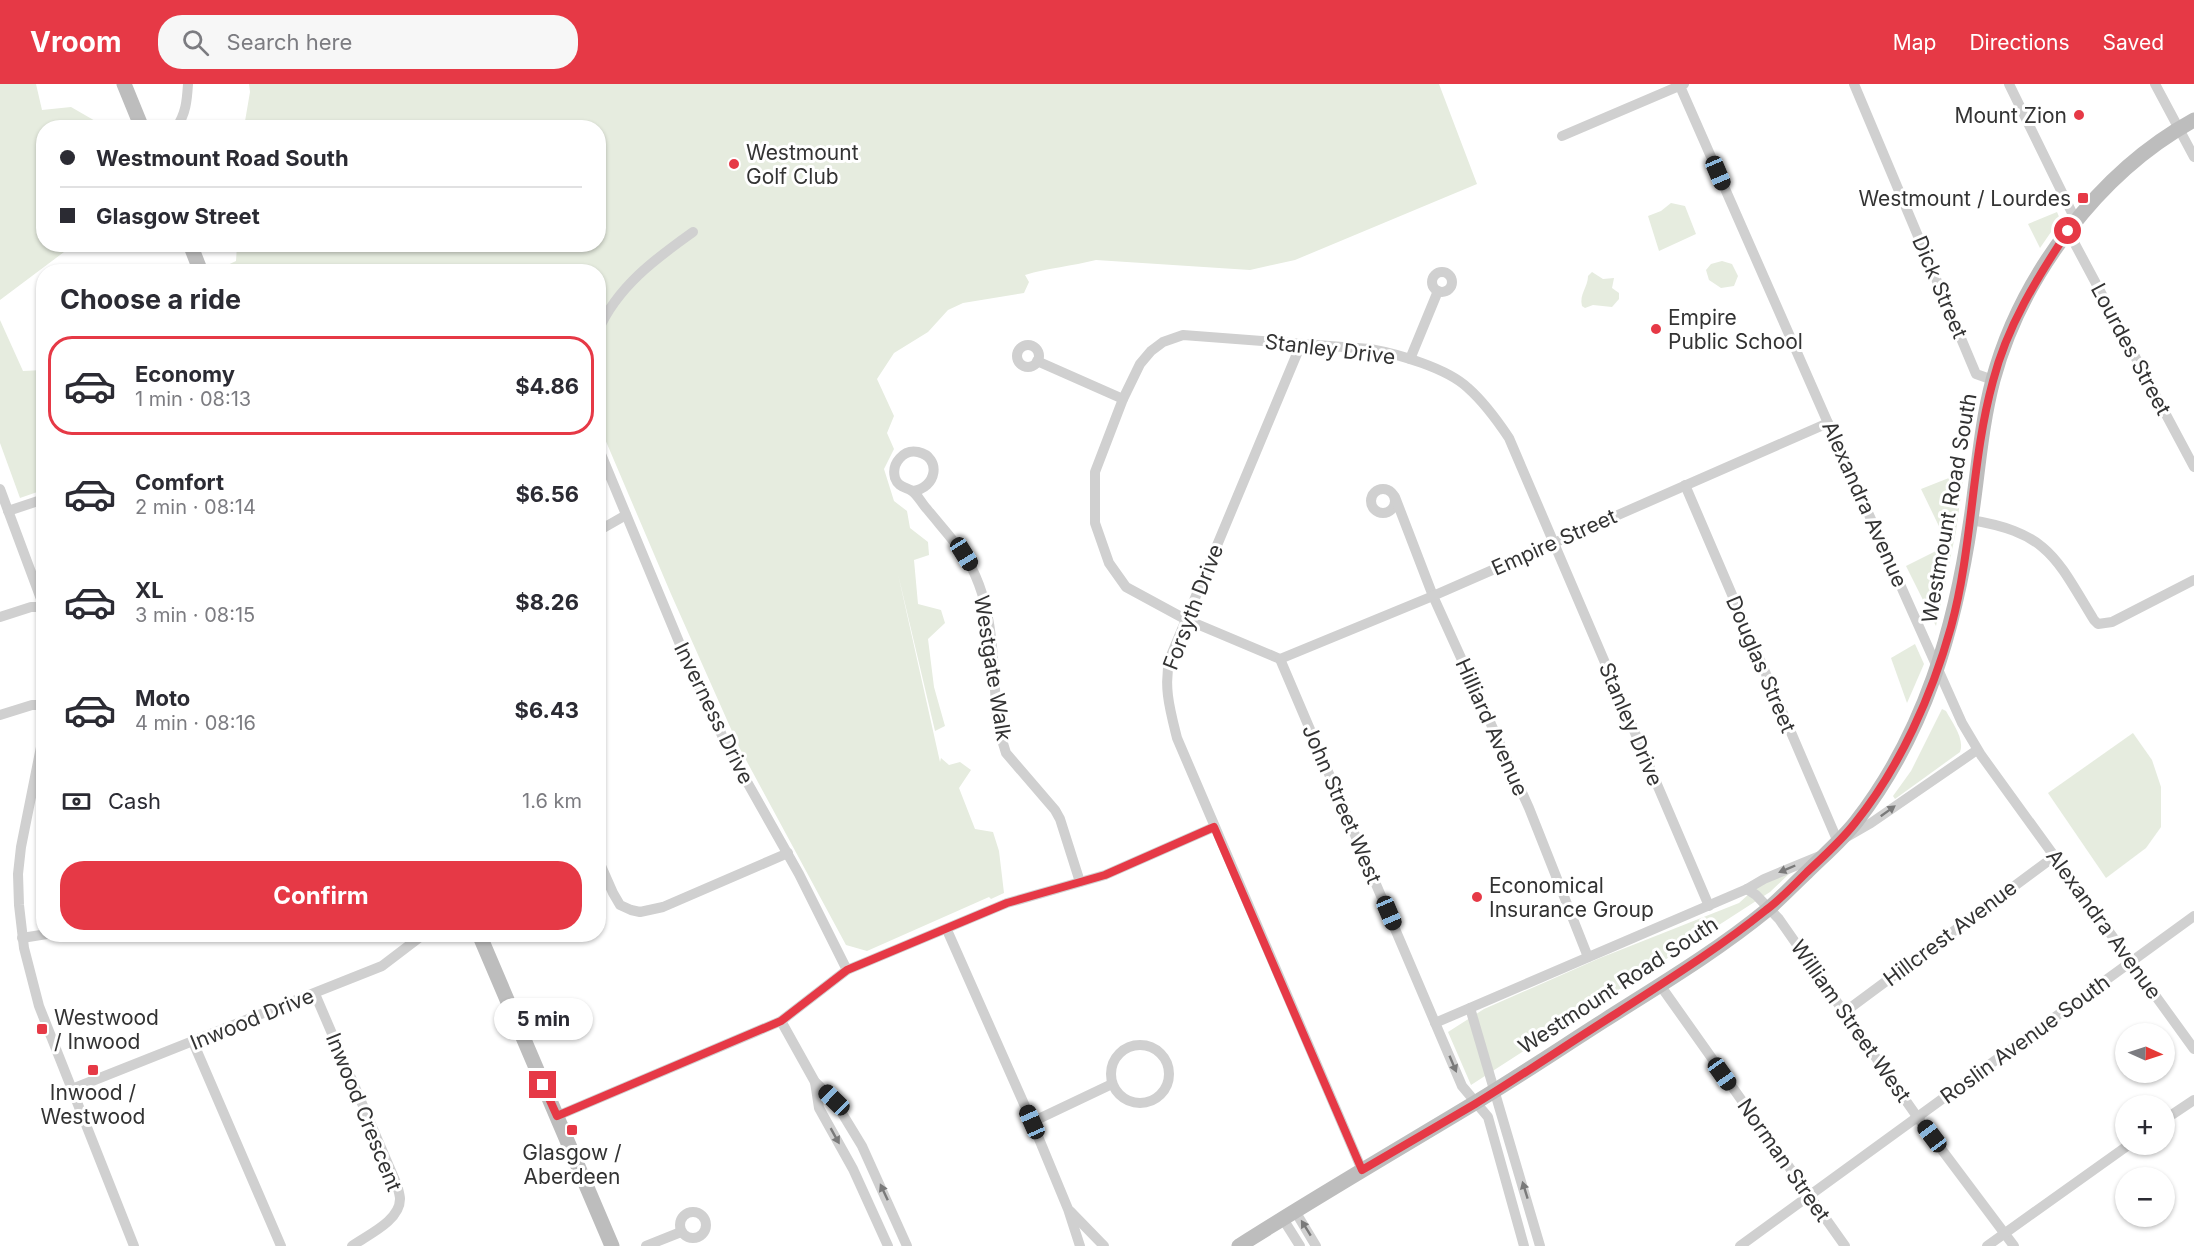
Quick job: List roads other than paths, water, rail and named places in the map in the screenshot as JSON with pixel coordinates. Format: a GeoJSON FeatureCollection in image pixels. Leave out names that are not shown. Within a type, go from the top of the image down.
{"type":"FeatureCollection","features":[{"type":"Feature","properties":{"kind":"main road"},"geometry":{"type":"LineString","coordinates":[[124,84],[139,120]]}},
{"type":"Feature","properties":{"kind":"main road","name":"Westmount Road South"},"geometry":{"type":"LineString","coordinates":[[1239,1246],[1495,1091],[1735,934],[1769,908],[1833,847],[1857,820],[1898,759],[1926,700],[1952,624],[1971,520],[1984,420],[1993,380],[2006,340],[2035,281],[2072,226],[2127,167],[2194,120]]}},
{"type":"Feature","properties":{"kind":"main road"},"geometry":{"type":"LineString","coordinates":[[482,942],[612,1246]]}},
{"type":"Feature","properties":{"kind":"street"},"geometry":{"type":"LineString","coordinates":[[182,120],[186,107],[188,84]]}},
{"type":"Feature","properties":{"kind":"street","name":"Dick Street"},"geometry":{"type":"LineString","coordinates":[[1854,84],[1976,374],[1993,380]]}},
{"type":"Feature","properties":{"kind":"street","name":"Lourdes Street"},"geometry":{"type":"LineString","coordinates":[[2009,84],[2072,226],[2194,467]]}},
{"type":"Feature","properties":{"kind":"street"},"geometry":{"type":"LineString","coordinates":[[2155,84],[2194,157]]}},
{"type":"Feature","properties":{"kind":"street"},"geometry":{"type":"LineString","coordinates":[[1563,136],[1681,85]]}},
{"type":"Feature","properties":{"kind":"street","name":"Alexandra Avenue"},"geometry":{"type":"LineString","coordinates":[[1681,85],[1962,723],[1977,750],[2194,1049]]}},
{"type":"Feature","properties":{"kind":"street"},"geometry":{"type":"LineString","coordinates":[[606,313],[618,296],[655,259],[693,232]]}},
{"type":"Feature","properties":{"kind":"street"},"geometry":{"type":"LineString","coordinates":[[1410,359],[1438,291]]}},
{"type":"Feature","properties":{"kind":"street","name":"Stanley Drive"},"geometry":{"type":"LineString","coordinates":[[1280,659],[1185,619],[1126,587],[1109,563],[1095,523],[1095,472],[1123,399],[1140,364],[1151,351],[1163,342],[1183,335],[1370,349],[1410,359],[1439,371],[1467,386],[1492,412],[1509,438],[1709,906]]}},
{"type":"Feature","properties":{"kind":"street","name":"Forsyth Drive"},"geometry":{"type":"LineString","coordinates":[[1301,344],[1185,619],[1166,674],[1167,699],[1177,738],[1362,1170]]}},
{"type":"Feature","properties":{"kind":"street"},"geometry":{"type":"LineString","coordinates":[[1037,361],[1123,399]]}},
{"type":"Feature","properties":{"kind":"street","name":"Empire Street"},"geometry":{"type":"LineString","coordinates":[[1280,659],[1433,596],[1828,423]]}},
{"type":"Feature","properties":{"kind":"street","name":"Inverness Drive"},"geometry":{"type":"LineString","coordinates":[[606,466],[689,666],[729,750],[788,853],[847,970]]}},
{"type":"Feature","properties":{"kind":"street","name":"Douglas Street"},"geometry":{"type":"LineString","coordinates":[[1685,485],[1833,847]]}},
{"type":"Feature","properties":{"kind":"street"},"geometry":{"type":"LineString","coordinates":[[0,489],[36,586]]}},
{"type":"Feature","properties":{"kind":"street","name":"Westgate Walk"},"geometry":{"type":"LineString","coordinates":[[912,491],[964,554],[973,570],[984,598],[989,621],[997,724],[1001,739],[1006,753],[1055,810],[1060,819],[1080,882]]}},
{"type":"Feature","properties":{"kind":"street","name":"Hilliard Avenue"},"geometry":{"type":"LineString","coordinates":[[1395,497],[1433,596],[1529,808],[1588,957]]}},
{"type":"Feature","properties":{"kind":"street"},"geometry":{"type":"LineString","coordinates":[[8,511],[36,502]]}},
{"type":"Feature","properties":{"kind":"street"},"geometry":{"type":"LineString","coordinates":[[606,526],[626,515]]}},
{"type":"Feature","properties":{"kind":"street"},"geometry":{"type":"LineString","coordinates":[[1971,520],[2016,530],[2033,539],[2064,569],[2098,624],[2112,622],[2194,580]]}},
{"type":"Feature","properties":{"kind":"street"},"geometry":{"type":"LineString","coordinates":[[0,617],[36,607]]}},
{"type":"Feature","properties":{"kind":"street","name":"John Street West"},"geometry":{"type":"LineString","coordinates":[[1280,659],[1462,1086],[1488,1117],[1524,1246]]}},
{"type":"Feature","properties":{"kind":"street"},"geometry":{"type":"LineString","coordinates":[[0,714],[36,705]]}},
{"type":"Feature","properties":{"kind":"street","name":"Westmount Road South"},"geometry":{"type":"LineString","coordinates":[[1435,1023],[1709,906],[1833,847],[1977,750]]}},
{"type":"Feature","properties":{"kind":"street"},"geometry":{"type":"LineString","coordinates":[[36,778],[21,847],[18,874],[22,938],[39,1006],[134,1246]]}},
{"type":"Feature","properties":{"kind":"street"},"geometry":{"type":"LineString","coordinates":[[557,1116],[781,1021],[847,970],[1007,903],[1105,875],[1214,827]]}},
{"type":"Feature","properties":{"kind":"street"},"geometry":{"type":"LineString","coordinates":[[606,877],[620,905],[640,912],[663,907],[788,853]]}},
{"type":"Feature","properties":{"kind":"street","name":"Hillcrest Avenue"},"geometry":{"type":"LineString","coordinates":[[1846,1011],[2055,856]]}},
{"type":"Feature","properties":{"kind":"street","name":"William Street West"},"geometry":{"type":"LineString","coordinates":[[1747,889],[1779,919],[1846,1011],[1918,1118],[2014,1246]]}},
{"type":"Feature","properties":{"kind":"street","name":"Roslin Avenue South"},"geometry":{"type":"LineString","coordinates":[[1740,1246],[2194,916]]}},
{"type":"Feature","properties":{"kind":"street"},"geometry":{"type":"LineString","coordinates":[[947,930],[1032,1122],[1068,1209],[1080,1246]]}},
{"type":"Feature","properties":{"kind":"street"},"geometry":{"type":"LineString","coordinates":[[22,938],[36,936]]}},
{"type":"Feature","properties":{"kind":"street","name":"Inwood Drive"},"geometry":{"type":"LineString","coordinates":[[72,1089],[382,966],[414,942]]}},
{"type":"Feature","properties":{"kind":"street","name":"Norman Street"},"geometry":{"type":"LineString","coordinates":[[1660,985],[1845,1246]]}},
{"type":"Feature","properties":{"kind":"street","name":"Inwood Crescent"},"geometry":{"type":"LineString","coordinates":[[315,994],[397,1185],[400,1200],[393,1218],[352,1246]]}},
{"type":"Feature","properties":{"kind":"street"},"geometry":{"type":"LineString","coordinates":[[1470,1008],[1540,1246]]}},
{"type":"Feature","properties":{"kind":"street"},"geometry":{"type":"LineString","coordinates":[[781,1021],[815,1082],[834,1100],[862,1146],[907,1246]]}},
{"type":"Feature","properties":{"kind":"street"},"geometry":{"type":"LineString","coordinates":[[193,1042],[281,1246]]}},
{"type":"Feature","properties":{"kind":"street"},"geometry":{"type":"LineString","coordinates":[[1143,1044],[1156,1049],[1168,1065],[1169,1076],[1166,1088],[1158,1097],[1150,1101],[1132,1102],[1118,1093],[1113,1084],[1111,1072],[1116,1057],[1132,1045],[1143,1044]]}},
{"type":"Feature","properties":{"kind":"street"},"geometry":{"type":"LineString","coordinates":[[815,1082],[819,1108],[853,1169],[888,1246]]}},
{"type":"Feature","properties":{"kind":"street"},"geometry":{"type":"LineString","coordinates":[[1032,1122],[1113,1084]]}},
{"type":"Feature","properties":{"kind":"street"},"geometry":{"type":"LineString","coordinates":[[2175,1113],[2194,1100]]}},
{"type":"Feature","properties":{"kind":"street"},"geometry":{"type":"LineString","coordinates":[[1987,1246],[2115,1155]]}},
{"type":"Feature","properties":{"kind":"street"},"geometry":{"type":"LineString","coordinates":[[1068,1209],[1104,1246]]}},
{"type":"Feature","properties":{"kind":"street"},"geometry":{"type":"LineString","coordinates":[[1289,1215],[1300,1246]]}},
{"type":"Feature","properties":{"kind":"street"},"geometry":{"type":"LineString","coordinates":[[1289,1215],[1316,1246]]}},
{"type":"Feature","properties":{"kind":"street"},"geometry":{"type":"LineString","coordinates":[[646,1246],[681,1232]]}},
{"type":"Feature","properties":{"kind":"place","name":"Mount Zion"},"geometry":{"type":"Point","coordinates":[2079,115]}},
{"type":"Feature","properties":{"kind":"place","name":"Westmount Golf Club"},"geometry":{"type":"Point","coordinates":[734,164]}},
{"type":"Feature","properties":{"kind":"place","name":"Westmount / Lourdes"},"geometry":{"type":"Point","coordinates":[2083,198]}},
{"type":"Feature","properties":{"kind":"place","name":"Empire Public School"},"geometry":{"type":"Point","coordinates":[1656,329]}},
{"type":"Feature","properties":{"kind":"place","name":"Economical Insurance Group"},"geometry":{"type":"Point","coordinates":[1477,897]}},
{"type":"Feature","properties":{"kind":"place","name":"Westwood / Inwood"},"geometry":{"type":"Point","coordinates":[42,1029]}},
{"type":"Feature","properties":{"kind":"place","name":"Inwood / Westwood"},"geometry":{"type":"Point","coordinates":[93,1070]}},
{"type":"Feature","properties":{"kind":"place","name":"Glasgow / Aberdeen"},"geometry":{"type":"Point","coordinates":[572,1130]}}]}
